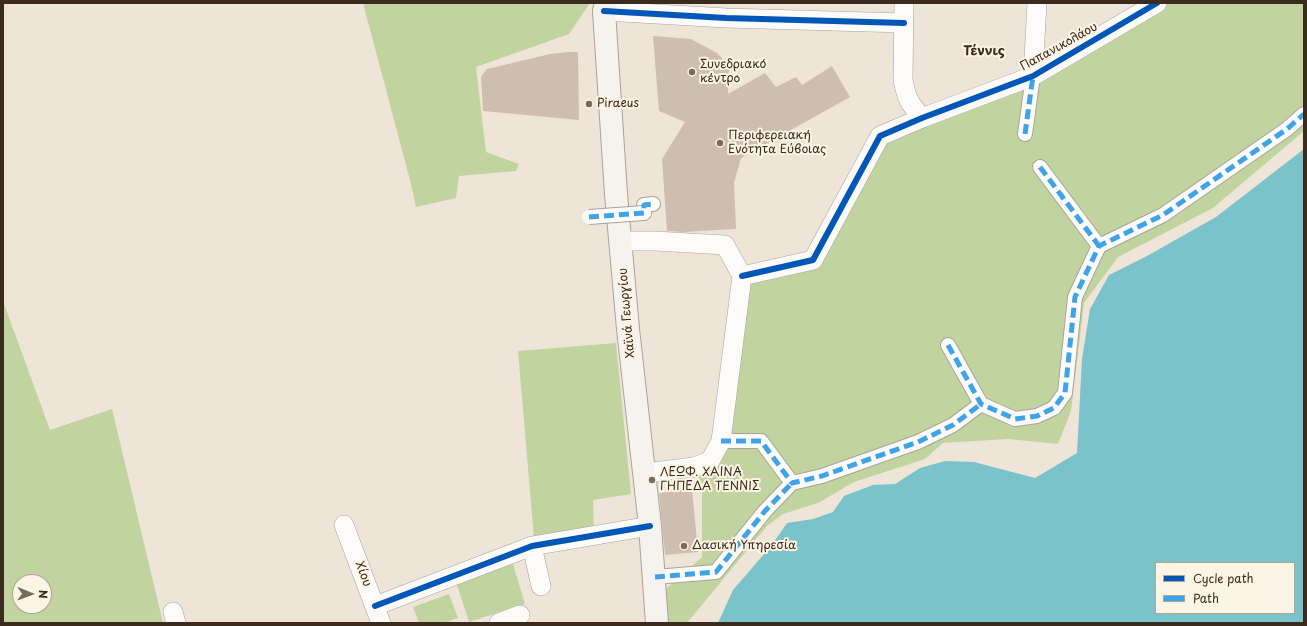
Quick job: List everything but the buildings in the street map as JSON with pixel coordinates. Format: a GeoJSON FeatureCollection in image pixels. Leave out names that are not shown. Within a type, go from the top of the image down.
{"type":"FeatureCollection","features":[{"type":"Feature","properties":{"kind":"main road","name":"Χαϊνά Γεωργίου"},"geometry":{"type":"LineString","coordinates":[[605,7],[615,186],[628,329],[645,473],[655,578],[657,623]]}},
{"type":"Feature","properties":{"kind":"street"},"geometry":{"type":"LineString","coordinates":[[904,3],[904,89],[911,104],[922,118]]}},
{"type":"Feature","properties":{"kind":"street"},"geometry":{"type":"LineString","coordinates":[[1025,134],[1033,76],[1037,3]]}},
{"type":"Feature","properties":{"kind":"street","name":"Παπανικολάου"},"geometry":{"type":"LineString","coordinates":[[742,276],[813,260],[880,136],[922,118],[1033,76],[1157,3]]}},
{"type":"Feature","properties":{"kind":"street"},"geometry":{"type":"LineString","coordinates":[[605,7],[759,11],[904,23]]}},
{"type":"Feature","properties":{"kind":"street"},"geometry":{"type":"LineString","coordinates":[[948,345],[981,404],[1015,418],[1037,416],[1054,408],[1065,393],[1075,297],[1099,246],[1163,215],[1287,129],[1304,114]]}},
{"type":"Feature","properties":{"kind":"street"},"geometry":{"type":"LineString","coordinates":[[1040,167],[1099,246]]}},
{"type":"Feature","properties":{"kind":"street"},"geometry":{"type":"LineString","coordinates":[[589,216],[644,213],[644,206],[653,204]]}},
{"type":"Feature","properties":{"kind":"street"},"geometry":{"type":"LineString","coordinates":[[621,241],[655,241],[725,245],[742,276],[721,441],[710,461],[694,467],[645,473]]}},
{"type":"Feature","properties":{"kind":"street"},"geometry":{"type":"LineString","coordinates":[[655,578],[716,572],[765,511],[792,483],[822,476],[918,442],[952,425],[981,404]]}},
{"type":"Feature","properties":{"kind":"street"},"geometry":{"type":"LineString","coordinates":[[721,441],[760,441],[792,483]]}},
{"type":"Feature","properties":{"kind":"street","name":"Χίου"},"geometry":{"type":"LineString","coordinates":[[344,525],[378,614]]}},
{"type":"Feature","properties":{"kind":"street"},"geometry":{"type":"LineString","coordinates":[[378,614],[532,546],[650,526]]}},
{"type":"Feature","properties":{"kind":"street"},"geometry":{"type":"LineString","coordinates":[[532,546],[541,586]]}},
{"type":"Feature","properties":{"kind":"street"},"geometry":{"type":"LineString","coordinates":[[499,623],[520,615]]}},
{"type":"Feature","properties":{"kind":"green space"},"geometry":{"type":"Polygon","coordinates":[[[363,3],[590,3],[569,34],[476,67],[486,152],[519,164],[516,171],[459,176],[456,198],[416,207],[363,3]]]}},
{"type":"Feature","properties":{"kind":"green space"},"geometry":{"type":"Polygon","coordinates":[[[1166,3],[1304,3],[1304,131],[1213,208],[1118,257],[1084,303],[1071,411],[1058,444],[1008,439],[943,443],[925,459],[854,482],[818,503],[783,514],[767,526],[687,623],[662,623],[660,594],[702,557],[702,483],[694,471],[710,467],[746,278],[815,262],[883,140],[1166,3]]]}},
{"type":"Feature","properties":{"kind":"green space"},"geometry":{"type":"Polygon","coordinates":[[[3,301],[50,430],[112,409],[163,623],[3,623],[3,301]]]}},
{"type":"Feature","properties":{"kind":"green space"},"geometry":{"type":"Polygon","coordinates":[[[616,343],[631,494],[593,500],[594,529],[534,538],[518,351],[616,343]]]}},
{"type":"Feature","properties":{"kind":"green space"},"geometry":{"type":"Polygon","coordinates":[[[513,564],[525,604],[469,622],[456,582],[513,564]]]}},
{"type":"Feature","properties":{"kind":"green space"},"geometry":{"type":"Polygon","coordinates":[[[449,594],[458,618],[444,623],[419,623],[413,607],[449,594]]]}},
{"type":"Feature","properties":{"kind":"water"},"geometry":{"type":"Polygon","coordinates":[[[1304,149],[1304,623],[718,623],[733,590],[771,546],[787,523],[813,519],[833,512],[844,496],[873,485],[895,484],[920,468],[945,461],[974,462],[1035,478],[1077,453],[1082,359],[1090,309],[1109,275],[1147,256],[1216,217],[1304,149]]]}},
{"type":"Feature","properties":{"kind":"marked path"},"geometry":{"type":"LineString","coordinates":[[1025,134],[1033,76]]}},
{"type":"Feature","properties":{"kind":"marked path"},"geometry":{"type":"LineString","coordinates":[[948,345],[981,404],[1015,419],[1037,416],[1054,408],[1065,393],[1075,297],[1099,246],[1163,215],[1287,129],[1304,114]]}},
{"type":"Feature","properties":{"kind":"marked path"},"geometry":{"type":"LineString","coordinates":[[1040,167],[1099,246]]}},
{"type":"Feature","properties":{"kind":"marked path"},"geometry":{"type":"LineString","coordinates":[[589,217],[644,213],[644,205],[653,204]]}},
{"type":"Feature","properties":{"kind":"marked path"},"geometry":{"type":"LineString","coordinates":[[721,441],[761,441],[792,483],[822,476],[918,442],[953,425],[981,404]]}},
{"type":"Feature","properties":{"kind":"marked path"},"geometry":{"type":"LineString","coordinates":[[655,577],[716,572],[765,511],[792,483]]}},
{"type":"Feature","properties":{"kind":"cycle path"},"geometry":{"type":"LineString","coordinates":[[742,276],[813,260],[880,136],[922,118],[1033,76],[1157,3]]}},
{"type":"Feature","properties":{"kind":"cycle path"},"geometry":{"type":"LineString","coordinates":[[604,11],[726,18],[904,23]]}},
{"type":"Feature","properties":{"kind":"cycle path"},"geometry":{"type":"LineString","coordinates":[[375,606],[532,546],[650,526]]}},
{"type":"Feature","properties":{"kind":"place","name":"Συνεδριακό κέντρο"},"geometry":{"type":"Point","coordinates":[692,72]}},
{"type":"Feature","properties":{"kind":"place","name":"Piraeus"},"geometry":{"type":"Point","coordinates":[589,104]}},
{"type":"Feature","properties":{"kind":"place","name":"Περιφερειακή Ενότητα Εύβοιας"},"geometry":{"type":"Point","coordinates":[720,143]}},
{"type":"Feature","properties":{"kind":"place","name":"ΛΕΩΦ. ΧΑΙΝΑ ΓΗΠΕΔΑ ΤΕΝΝΙΣ"},"geometry":{"type":"Point","coordinates":[652,480]}},
{"type":"Feature","properties":{"kind":"place","name":"Δασική Υπηρεσία"},"geometry":{"type":"Point","coordinates":[684,546]}},
{"type":"Feature","properties":{"kind":"district","name":"Τέννις"},"geometry":{"type":"Point","coordinates":[984,51]}}]}
